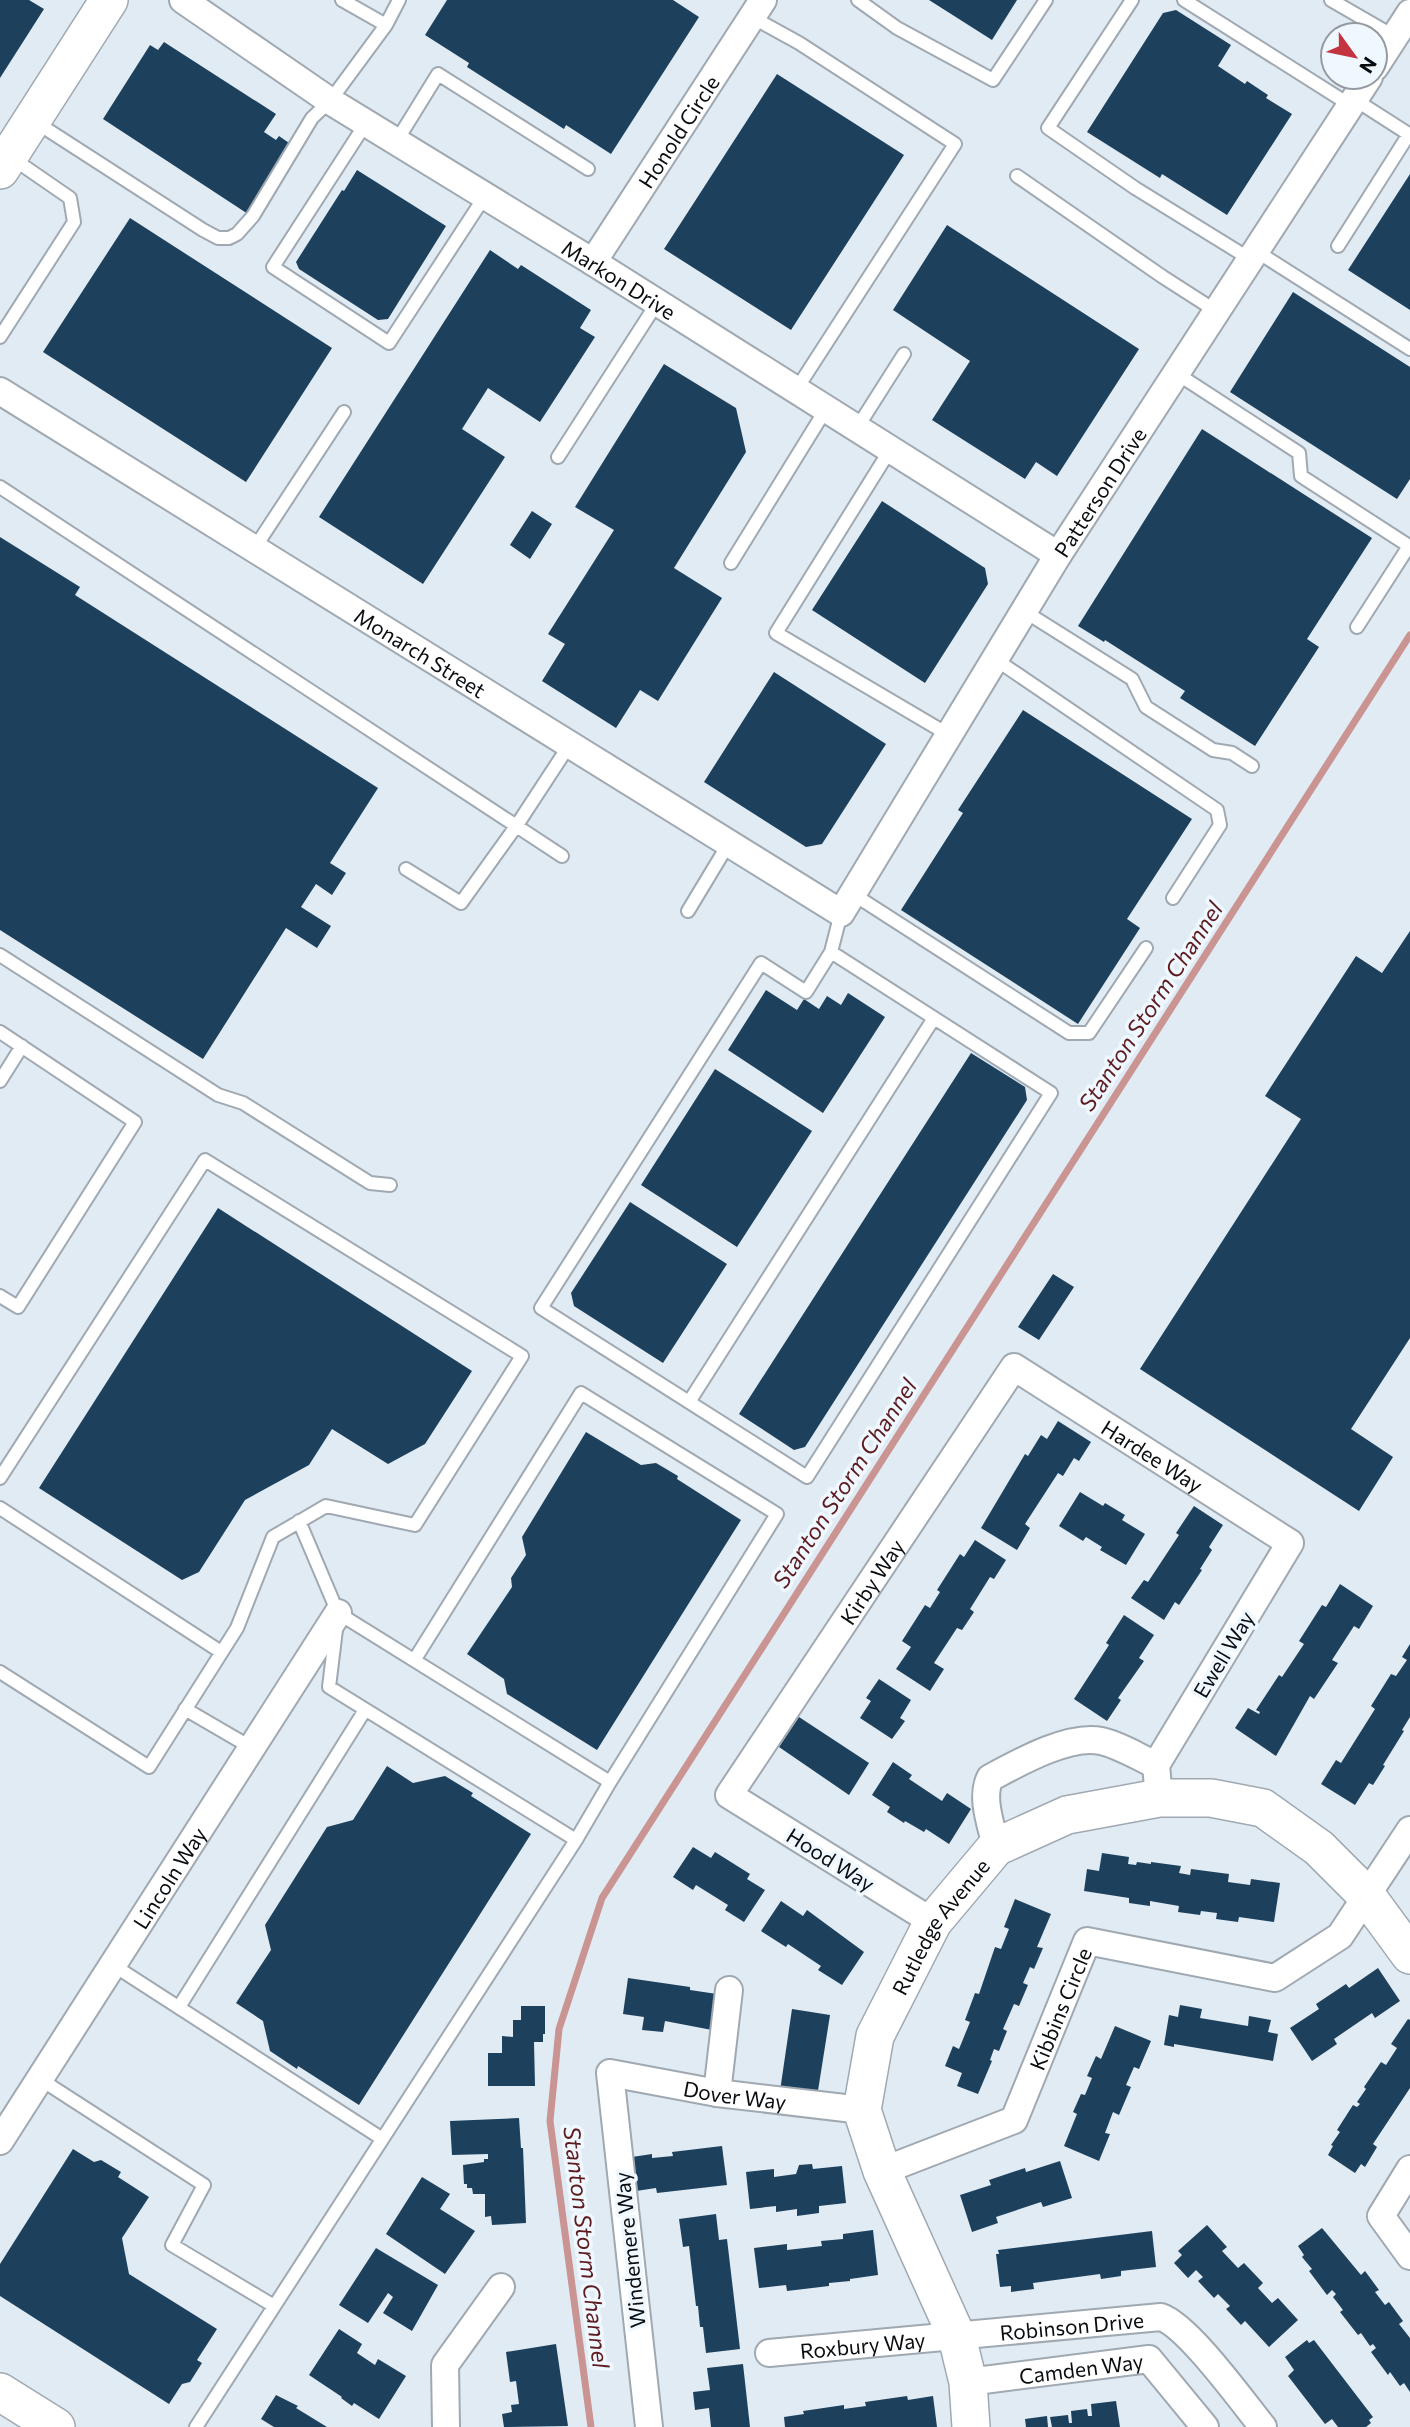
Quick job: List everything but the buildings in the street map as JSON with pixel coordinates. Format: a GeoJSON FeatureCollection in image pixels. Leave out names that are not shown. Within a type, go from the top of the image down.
{"type":"FeatureCollection","features":[{"type":"Feature","properties":{"kind":"street"},"geometry":{"type":"LineString","coordinates":[[13,147],[109,0]]}},
{"type":"Feature","properties":{"kind":"street","name":"Markon Drive"},"geometry":{"type":"LineString","coordinates":[[183,0],[330,101],[593,262],[1058,555]]}},
{"type":"Feature","properties":{"kind":"street","name":"Honold Circle"},"geometry":{"type":"LineString","coordinates":[[593,262],[757,8]]}},
{"type":"Feature","properties":{"kind":"street"},"geometry":{"type":"LineString","coordinates":[[1389,46],[1410,13]]}},
{"type":"Feature","properties":{"kind":"street","name":"Patterson Drive"},"geometry":{"type":"LineString","coordinates":[[847,903],[1058,555],[1358,94]]}},
{"type":"Feature","properties":{"kind":"street","name":"Monarch Street"},"geometry":{"type":"LineString","coordinates":[[0,391],[729,843],[847,903]]}},
{"type":"Feature","properties":{"kind":"street","name":"Hardee Way"},"geometry":{"type":"LineString","coordinates":[[1014,1367],[1290,1544]]}},
{"type":"Feature","properties":{"kind":"street","name":"Kirby Way"},"geometry":{"type":"LineString","coordinates":[[729,1795],[1014,1367]]}},
{"type":"Feature","properties":{"kind":"street","name":"Ewell Way"},"geometry":{"type":"LineString","coordinates":[[1157,1782],[1290,1544]]}},
{"type":"Feature","properties":{"kind":"street","name":"Lincoln Way"},"geometry":{"type":"LineString","coordinates":[[0,2141],[338,1613]]}},
{"type":"Feature","properties":{"kind":"street"},"geometry":{"type":"LineString","coordinates":[[996,1847],[986,1799],[988,1783],[990,1779],[1025,1759],[1087,1740],[1101,1741],[1157,1782]]}},
{"type":"Feature","properties":{"kind":"street","name":"Rutledge Avenue"},"geometry":{"type":"LineString","coordinates":[[971,2427],[968,2382],[957,2337],[882,2171],[862,2110],[875,2036],[933,1922],[996,1847],[1067,1815],[1157,1782],[1211,1798],[1263,1808],[1319,1848],[1366,1895],[1410,1955]]}},
{"type":"Feature","properties":{"kind":"street","name":"Hood Way"},"geometry":{"type":"LineString","coordinates":[[729,1795],[933,1922]]}},
{"type":"Feature","properties":{"kind":"street"},"geometry":{"type":"LineString","coordinates":[[1366,1895],[1410,1830]]}},
{"type":"Feature","properties":{"kind":"street","name":"Kibbins Circle"},"geometry":{"type":"LineString","coordinates":[[882,2171],[1014,2120],[1087,1941],[1275,1978],[1340,1936],[1366,1895]]}},
{"type":"Feature","properties":{"kind":"street"},"geometry":{"type":"LineString","coordinates":[[717,2093],[729,1990]]}},
{"type":"Feature","properties":{"kind":"street","name":"Dover Way"},"geometry":{"type":"LineString","coordinates":[[610,2073],[717,2093],[862,2110]]}},
{"type":"Feature","properties":{"kind":"street","name":"Windemere Way"},"geometry":{"type":"LineString","coordinates":[[610,2073],[649,2427]]}},
{"type":"Feature","properties":{"kind":"street"},"geometry":{"type":"LineString","coordinates":[[1410,2169],[1381,2217],[1410,2256]]}},
{"type":"Feature","properties":{"kind":"street"},"geometry":{"type":"LineString","coordinates":[[446,2427],[445,2365],[501,2287]]}},
{"type":"Feature","properties":{"kind":"street","name":"Robinson Drive"},"geometry":{"type":"LineString","coordinates":[[957,2337],[1161,2317],[1169,2320],[1189,2337],[1263,2427]]}},
{"type":"Feature","properties":{"kind":"street","name":"Roxbury Way"},"geometry":{"type":"LineString","coordinates":[[769,2353],[957,2337]]}},
{"type":"Feature","properties":{"kind":"street","name":"Camden Way"},"geometry":{"type":"LineString","coordinates":[[968,2382],[1149,2359],[1205,2427]]}},
{"type":"Feature","properties":{"kind":"street"},"geometry":{"type":"LineString","coordinates":[[0,2392],[56,2427]]}},
{"type":"Feature","properties":{"kind":"lane"},"geometry":{"type":"LineString","coordinates":[[342,0],[386,25]]}},
{"type":"Feature","properties":{"kind":"lane"},"geometry":{"type":"LineString","coordinates":[[13,147],[218,237],[229,239],[253,216],[312,118],[330,101],[386,25],[399,0]]}},
{"type":"Feature","properties":{"kind":"lane"},"geometry":{"type":"LineString","coordinates":[[858,0],[897,28],[993,80],[1046,0]]}},
{"type":"Feature","properties":{"kind":"lane"},"geometry":{"type":"LineString","coordinates":[[1132,0],[1048,128],[1133,187],[1410,349]]}},
{"type":"Feature","properties":{"kind":"lane"},"geometry":{"type":"LineString","coordinates":[[1184,0],[1358,94],[1409,135],[1338,246]]}},
{"type":"Feature","properties":{"kind":"lane"},"geometry":{"type":"LineString","coordinates":[[1332,0],[1395,37]]}},
{"type":"Feature","properties":{"kind":"lane"},"geometry":{"type":"LineString","coordinates":[[757,8],[799,43],[956,144],[796,390]]}},
{"type":"Feature","properties":{"kind":"lane"},"geometry":{"type":"LineString","coordinates":[[396,142],[438,75],[588,169]]}},
{"type":"Feature","properties":{"kind":"lane"},"geometry":{"type":"LineString","coordinates":[[366,123],[273,267],[389,343],[485,196]]}},
{"type":"Feature","properties":{"kind":"lane"},"geometry":{"type":"LineString","coordinates":[[0,337],[74,222],[70,198],[13,147]]}},
{"type":"Feature","properties":{"kind":"lane"},"geometry":{"type":"LineString","coordinates":[[1017,176],[1216,311]]}},
{"type":"Feature","properties":{"kind":"lane"},"geometry":{"type":"LineString","coordinates":[[558,457],[657,303]]}},
{"type":"Feature","properties":{"kind":"lane"},"geometry":{"type":"LineString","coordinates":[[857,428],[904,354]]}},
{"type":"Feature","properties":{"kind":"lane"},"geometry":{"type":"LineString","coordinates":[[1176,373],[1299,453],[1301,476],[1409,545],[1357,627]]}},
{"type":"Feature","properties":{"kind":"lane"},"geometry":{"type":"LineString","coordinates":[[731,563],[826,409]]}},
{"type":"Feature","properties":{"kind":"lane"},"geometry":{"type":"LineString","coordinates":[[254,549],[344,412]]}},
{"type":"Feature","properties":{"kind":"lane"},"geometry":{"type":"LineString","coordinates":[[890,450],[776,633],[949,734]]}},
{"type":"Feature","properties":{"kind":"lane"},"geometry":{"type":"LineString","coordinates":[[0,487],[562,856]]}},
{"type":"Feature","properties":{"kind":"lane"},"geometry":{"type":"LineString","coordinates":[[1024,611],[1132,679],[1146,707],[1213,750],[1232,753],[1252,766]]}},
{"type":"Feature","properties":{"kind":"lane"},"geometry":{"type":"LineString","coordinates":[[995,659],[1217,810],[1220,825],[1173,898]]}},
{"type":"Feature","properties":{"kind":"lane"},"geometry":{"type":"LineString","coordinates":[[406,869],[461,903],[570,744]]}},
{"type":"Feature","properties":{"kind":"lane"},"geometry":{"type":"LineString","coordinates":[[688,911],[729,843]]}},
{"type":"Feature","properties":{"kind":"lane"},"geometry":{"type":"LineString","coordinates":[[831,953],[1051,1093],[807,1477],[541,1308],[761,963],[806,992],[831,953],[847,903],[1069,1033],[1089,1034],[1146,948]]}},
{"type":"Feature","properties":{"kind":"lane"},"geometry":{"type":"LineString","coordinates":[[0,955],[218,1095],[243,1103],[370,1184],[390,1185]]}},
{"type":"Feature","properties":{"kind":"lane"},"geometry":{"type":"LineString","coordinates":[[689,1402],[934,1018]]}},
{"type":"Feature","properties":{"kind":"lane"},"geometry":{"type":"LineString","coordinates":[[0,1032],[135,1122],[18,1307],[0,1296]]}},
{"type":"Feature","properties":{"kind":"lane"},"geometry":{"type":"LineString","coordinates":[[0,1081],[22,1046]]}},
{"type":"Feature","properties":{"kind":"lane"},"geometry":{"type":"LineString","coordinates":[[0,1478],[205,1160],[522,1356],[415,1525],[326,1506],[273,1536],[237,1628],[149,1767],[0,1672]]}},
{"type":"Feature","properties":{"kind":"lane"},"geometry":{"type":"LineString","coordinates":[[196,2427],[576,1840],[777,1514],[581,1393],[415,1659]]}},
{"type":"Feature","properties":{"kind":"lane"},"geometry":{"type":"LineString","coordinates":[[0,1507],[221,1652]]}},
{"type":"Feature","properties":{"kind":"lane"},"geometry":{"type":"LineString","coordinates":[[299,1521],[338,1613],[329,1687],[576,1840]]}},
{"type":"Feature","properties":{"kind":"lane"},"geometry":{"type":"LineString","coordinates":[[338,1613],[610,1782]]}},
{"type":"Feature","properties":{"kind":"lane"},"geometry":{"type":"LineString","coordinates":[[185,1709],[252,1748]]}},
{"type":"Feature","properties":{"kind":"lane"},"geometry":{"type":"LineString","coordinates":[[179,2007],[365,1710]]}},
{"type":"Feature","properties":{"kind":"lane"},"geometry":{"type":"LineString","coordinates":[[113,1965],[382,2138]]}},
{"type":"Feature","properties":{"kind":"lane"},"geometry":{"type":"LineString","coordinates":[[40,2079],[204,2185],[172,2245],[274,2306]]}},
{"type":"Feature","properties":{"kind":"waterway","name":"Stanton Storm Channel"},"geometry":{"type":"LineString","coordinates":[[591,2427],[550,2121],[559,2029],[602,1898],[1410,635]]}}]}
